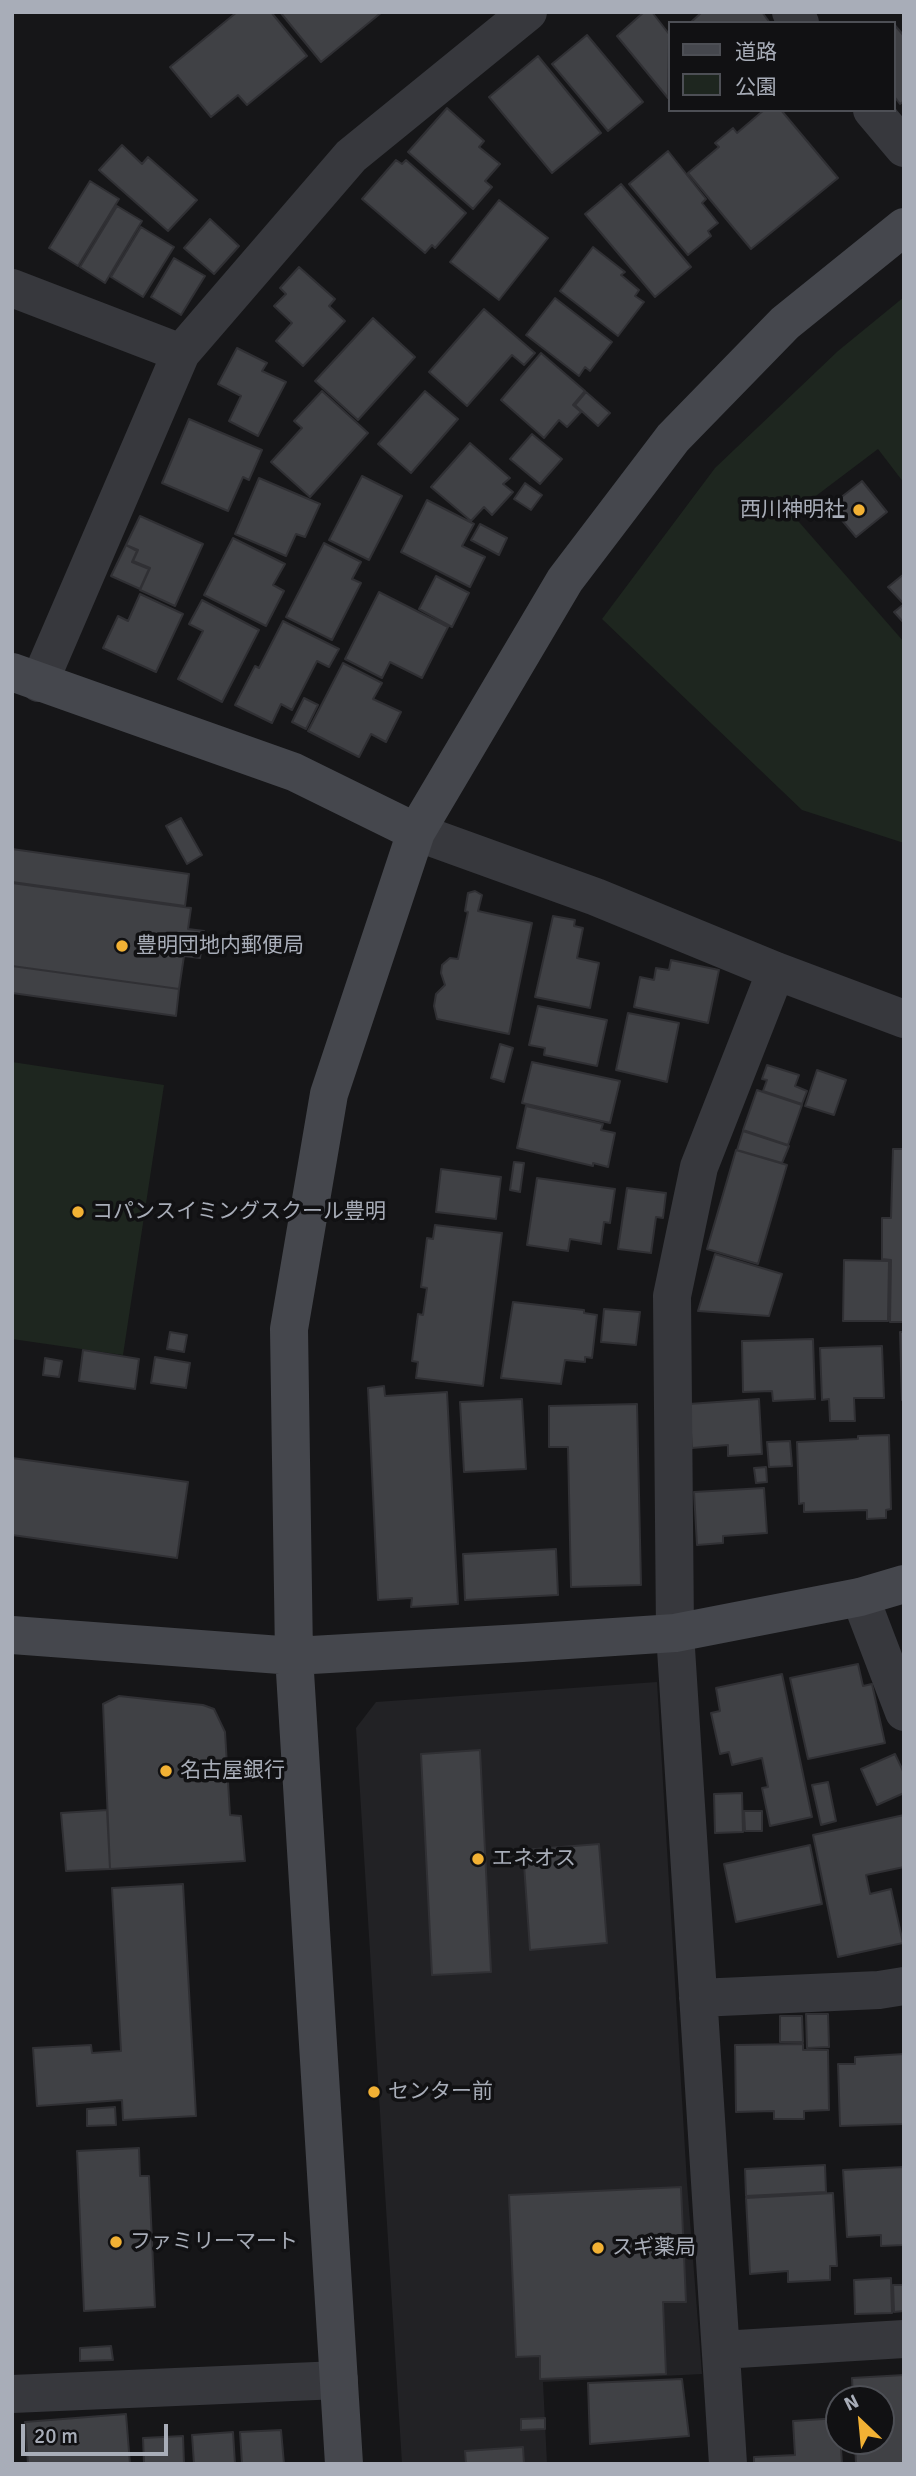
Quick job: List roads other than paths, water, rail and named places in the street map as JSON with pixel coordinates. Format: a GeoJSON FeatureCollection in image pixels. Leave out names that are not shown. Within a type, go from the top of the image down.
{"type":"FeatureCollection","features":[{"type":"Feature","properties":{"kind":"street"},"geometry":{"type":"LineString","coordinates":[[528,12],[351,156],[181,354],[25,678],[294,772],[416,832],[596,897],[776,971],[904,1019]]}},
{"type":"Feature","properties":{"kind":"street"},"geometry":{"type":"LineString","coordinates":[[874,112],[904,148]]}},
{"type":"Feature","properties":{"kind":"street"},"geometry":{"type":"LineString","coordinates":[[344,2464],[294,1656],[289,1329],[328,1094],[416,832],[565,580],[673,438],[785,323],[904,227]]}},
{"type":"Feature","properties":{"kind":"street"},"geometry":{"type":"LineString","coordinates":[[12,288],[181,354]]}},
{"type":"Feature","properties":{"kind":"street"},"geometry":{"type":"LineString","coordinates":[[728,2464],[675,1633],[672,1296],[699,1167],[776,971]]}},
{"type":"Feature","properties":{"kind":"street"},"geometry":{"type":"LineString","coordinates":[[12,1635],[294,1656],[675,1633],[860,1597],[904,1584]]}},
{"type":"Feature","properties":{"kind":"street"},"geometry":{"type":"LineString","coordinates":[[860,1597],[904,1712]]}},
{"type":"Feature","properties":{"kind":"street"},"geometry":{"type":"LineString","coordinates":[[698,1998],[879,1990],[904,1986]]}},
{"type":"Feature","properties":{"kind":"street"},"geometry":{"type":"LineString","coordinates":[[721,2350],[904,2339]]}},
{"type":"Feature","properties":{"kind":"street"},"geometry":{"type":"LineString","coordinates":[[12,2394],[339,2380]]}},
{"type":"Feature","properties":{"kind":"place","name":"西川神明社"},"geometry":{"type":"Point","coordinates":[859,510]}},
{"type":"Feature","properties":{"kind":"place","name":"豊明団地内郵便局"},"geometry":{"type":"Point","coordinates":[122,946]}},
{"type":"Feature","properties":{"kind":"place","name":"コパンスイミングスクール豊明"},"geometry":{"type":"Point","coordinates":[78,1212]}},
{"type":"Feature","properties":{"kind":"place","name":"名古屋銀行"},"geometry":{"type":"Point","coordinates":[166,1771]}},
{"type":"Feature","properties":{"kind":"place","name":"エネオス"},"geometry":{"type":"Point","coordinates":[478,1859]}},
{"type":"Feature","properties":{"kind":"place","name":"センター前"},"geometry":{"type":"Point","coordinates":[374,2092]}},
{"type":"Feature","properties":{"kind":"place","name":"ファミリーマート"},"geometry":{"type":"Point","coordinates":[116,2242]}},
{"type":"Feature","properties":{"kind":"place","name":"スギ薬局"},"geometry":{"type":"Point","coordinates":[598,2248]}}]}
